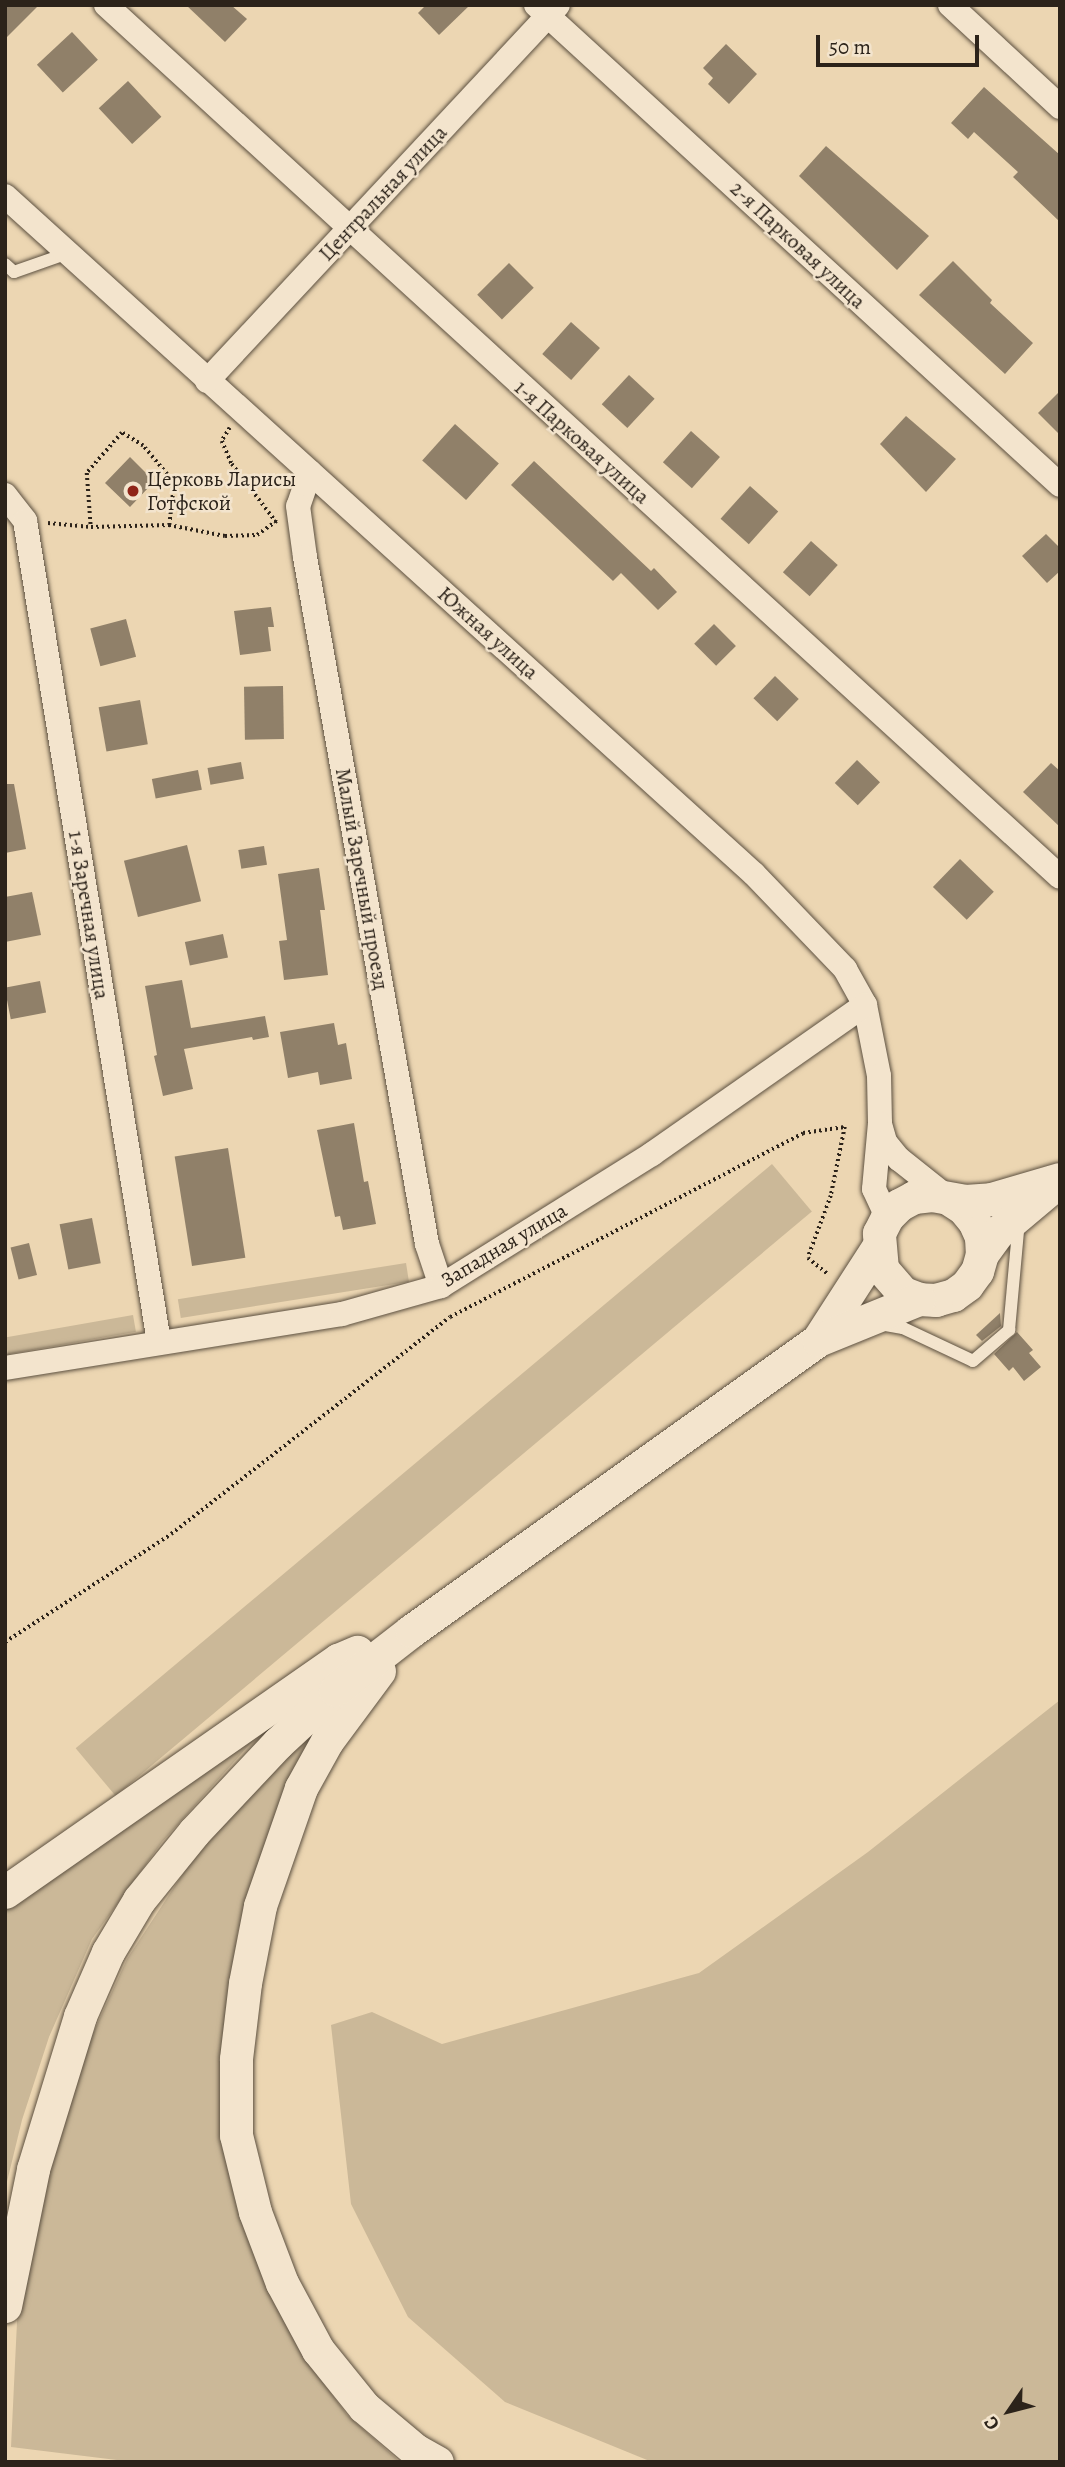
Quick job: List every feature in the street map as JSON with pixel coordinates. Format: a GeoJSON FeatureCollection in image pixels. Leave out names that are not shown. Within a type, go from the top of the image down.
{"type":"FeatureCollection","features":[{"type":"Feature","properties":{"kind":"street","name":"1-я Парковая улица"},"geometry":{"type":"LineString","coordinates":[[106,5],[1060,877]]}},
{"type":"Feature","properties":{"kind":"street"},"geometry":{"type":"LineString","coordinates":[[950,5],[1060,107]]}},
{"type":"Feature","properties":{"kind":"street","name":"Центральная улица"},"geometry":{"type":"LineString","coordinates":[[207,381],[350,230],[548,9]]}},
{"type":"Feature","properties":{"kind":"street","name":"2-я Парковая улица"},"geometry":{"type":"LineString","coordinates":[[548,9],[1060,485]]}},
{"type":"Feature","properties":{"kind":"street","name":"Южная улица"},"geometry":{"type":"LineString","coordinates":[[5,196],[754,874],[845,969],[865,1005],[879,1076],[880,1123],[874,1189],[882,1232]]}},
{"type":"Feature","properties":{"kind":"street","name":"Малый Заречный проезд"},"geometry":{"type":"LineString","coordinates":[[310,472],[298,506],[305,557],[427,1244],[441,1286]]}},
{"type":"Feature","properties":{"kind":"street","name":"1-я Заречная улица"},"geometry":{"type":"LineString","coordinates":[[5,495],[25,521],[159,1342]]}},
{"type":"Feature","properties":{"kind":"street","name":"Западная улица"},"geometry":{"type":"LineString","coordinates":[[5,1368],[342,1314],[441,1286],[652,1154],[865,1005]]}},
{"type":"Feature","properties":{"kind":"street"},"geometry":{"type":"LineString","coordinates":[[880,1123],[885,1142],[899,1159],[948,1199],[964,1208],[981,1237],[982,1254]]}},
{"type":"Feature","properties":{"kind":"street"},"geometry":{"type":"LineString","coordinates":[[818,1340],[899,1205],[914,1198],[932,1195],[948,1199],[991,1199],[1060,1180]]}},
{"type":"Feature","properties":{"kind":"street"},"geometry":{"type":"LineString","coordinates":[[882,1232],[882,1269],[890,1282],[903,1293],[919,1299],[936,1300],[953,1295],[967,1285],[977,1271],[982,1254],[997,1233],[1060,1180]]}},
{"type":"Feature","properties":{"kind":"street"},"geometry":{"type":"LineString","coordinates":[[6,2292],[33,2169],[80,2016],[108,1952],[139,1900],[194,1832],[278,1742],[335,1690],[411,1631],[818,1340],[919,1299]]}},
{"type":"Feature","properties":{"kind":"street"},"geometry":{"type":"LineString","coordinates":[[5,1892],[338,1660],[411,1631]]}},
{"type":"Feature","properties":{"kind":"street"},"geometry":{"type":"LineString","coordinates":[[411,1631],[327,1741],[301,1788],[281,1838],[260,1906],[245,1983],[236,2059],[236,2135],[259,2224],[282,2283],[318,2350],[364,2407],[415,2450],[437,2462]]}},
{"type":"Feature","properties":{"kind":"lane"},"geometry":{"type":"LineString","coordinates":[[5,264],[14,272],[68,253]]}},
{"type":"Feature","properties":{"kind":"lane"},"geometry":{"type":"LineString","coordinates":[[866,1321],[903,1328],[973,1360],[1009,1330],[1019,1214]]}},
{"type":"Feature","properties":{"kind":"path"},"geometry":{"type":"LineString","coordinates":[[241,409],[222,441],[232,464],[305,557]]}},
{"type":"Feature","properties":{"kind":"path"},"geometry":{"type":"LineString","coordinates":[[91,527],[87,472],[122,433],[143,446],[174,483],[169,525]]}},
{"type":"Feature","properties":{"kind":"path"},"geometry":{"type":"LineString","coordinates":[[25,521],[91,527],[169,525],[225,536],[257,535],[276,521]]}},
{"type":"Feature","properties":{"kind":"path"},"geometry":{"type":"LineString","coordinates":[[5,1642],[171,1534],[450,1317],[803,1133],[845,1127],[831,1196],[808,1258],[850,1290]]}},
{"type":"Feature","properties":{"kind":"shaded area"},"geometry":{"type":"Polygon","coordinates":[[[772,1164],[812,1211],[116,1796],[76,1748],[772,1164]]]}},
{"type":"Feature","properties":{"kind":"shaded area"},"geometry":{"type":"Polygon","coordinates":[[[406,1263],[409,1282],[181,1318],[178,1299],[406,1263]]]}},
{"type":"Feature","properties":{"kind":"shaded area"},"geometry":{"type":"Polygon","coordinates":[[[133,1315],[136,1332],[8,1354],[5,1338],[133,1315]]]}},
{"type":"Feature","properties":{"kind":"shaded area"},"geometry":{"type":"Polygon","coordinates":[[[1060,1700],[1060,2462],[652,2462],[505,2402],[408,2317],[351,2204],[331,2025],[372,2012],[442,2044],[699,1973],[868,1852],[1060,1700]]]}},
{"type":"Feature","properties":{"kind":"shaded area"},"geometry":{"type":"Polygon","coordinates":[[[268,1724],[162,1842],[92,1939],[49,2037],[22,2120],[5,2190],[5,1908],[268,1724]]]}},
{"type":"Feature","properties":{"kind":"shaded area"},"geometry":{"type":"Polygon","coordinates":[[[323,1725],[261,1860],[238,1931],[221,2060],[306,2359],[347,2415],[400,2462],[133,2462],[11,2447],[18,2301],[35,2213],[85,2051],[127,1959],[188,1866],[262,1781],[323,1725]]]}},
{"type":"Feature","properties":{"kind":"building"},"geometry":{"type":"Polygon","coordinates":[[[5,5],[39,5],[5,39],[5,5]]]}},
{"type":"Feature","properties":{"kind":"building"},"geometry":{"type":"Polygon","coordinates":[[[186,5],[231,5],[247,19],[225,42],[186,5]]]}},
{"type":"Feature","properties":{"kind":"building"},"geometry":{"type":"Polygon","coordinates":[[[426,5],[470,5],[439,35],[418,13],[426,5]]]}},
{"type":"Feature","properties":{"kind":"building"},"geometry":{"type":"Polygon","coordinates":[[[72,32],[98,60],[63,93],[37,65],[72,32]]]}},
{"type":"Feature","properties":{"kind":"building"},"geometry":{"type":"Polygon","coordinates":[[[726,44],[757,74],[729,104],[708,84],[713,78],[703,68],[726,44]]]}},
{"type":"Feature","properties":{"kind":"building"},"geometry":{"type":"Polygon","coordinates":[[[128,81],[161,117],[132,144],[99,108],[128,81]]]}},
{"type":"Feature","properties":{"kind":"building"},"geometry":{"type":"Polygon","coordinates":[[[984,87],[1060,155],[1060,222],[1013,177],[1018,172],[974,132],[968,139],[951,123],[984,87]]]}},
{"type":"Feature","properties":{"kind":"building"},"geometry":{"type":"Polygon","coordinates":[[[826,146],[929,236],[897,270],[799,176],[826,146]]]}},
{"type":"Feature","properties":{"kind":"building"},"geometry":{"type":"Polygon","coordinates":[[[953,261],[992,300],[990,303],[1033,343],[1005,374],[919,295],[953,261]]]}},
{"type":"Feature","properties":{"kind":"building"},"geometry":{"type":"Polygon","coordinates":[[[509,263],[534,288],[502,320],[477,295],[509,263]]]}},
{"type":"Feature","properties":{"kind":"building"},"geometry":{"type":"Polygon","coordinates":[[[571,322],[600,348],[571,380],[542,354],[571,322]]]}},
{"type":"Feature","properties":{"kind":"building"},"geometry":{"type":"Polygon","coordinates":[[[629,375],[655,399],[627,428],[602,404],[629,375]]]}},
{"type":"Feature","properties":{"kind":"building"},"geometry":{"type":"Polygon","coordinates":[[[1060,391],[1060,435],[1038,413],[1060,391]]]}},
{"type":"Feature","properties":{"kind":"building"},"geometry":{"type":"Polygon","coordinates":[[[906,416],[956,459],[926,492],[880,444],[906,416]]]}},
{"type":"Feature","properties":{"kind":"building"},"geometry":{"type":"Polygon","coordinates":[[[455,424],[499,463],[466,500],[422,460],[455,424]]]}},
{"type":"Feature","properties":{"kind":"building"},"geometry":{"type":"Polygon","coordinates":[[[691,431],[720,457],[692,488],[663,462],[691,431]]]}},
{"type":"Feature","properties":{"kind":"building","name":"Церковь Ларисы Готфской"},"geometry":{"type":"Polygon","coordinates":[[[130,457],[152,479],[146,485],[149,487],[130,507],[105,483],[130,457]]]}},
{"type":"Feature","properties":{"kind":"building"},"geometry":{"type":"Polygon","coordinates":[[[534,461],[651,571],[654,568],[677,592],[658,610],[621,573],[613,581],[511,485],[534,461]]]}},
{"type":"Feature","properties":{"kind":"building"},"geometry":{"type":"Polygon","coordinates":[[[750,486],[778,511],[749,544],[721,519],[750,486]]]}},
{"type":"Feature","properties":{"kind":"building"},"geometry":{"type":"Polygon","coordinates":[[[1046,534],[1060,548],[1060,571],[1047,583],[1022,556],[1046,534]]]}},
{"type":"Feature","properties":{"kind":"building"},"geometry":{"type":"Polygon","coordinates":[[[811,541],[838,565],[810,596],[783,572],[811,541]]]}},
{"type":"Feature","properties":{"kind":"building"},"geometry":{"type":"Polygon","coordinates":[[[271,607],[274,627],[268,627],[271,651],[240,655],[234,611],[271,607]]]}},
{"type":"Feature","properties":{"kind":"building"},"geometry":{"type":"Polygon","coordinates":[[[126,619],[136,657],[100,666],[90,629],[126,619]]]}},
{"type":"Feature","properties":{"kind":"building"},"geometry":{"type":"Polygon","coordinates":[[[714,624],[736,646],[716,666],[694,644],[714,624]]]}},
{"type":"Feature","properties":{"kind":"building"},"geometry":{"type":"Polygon","coordinates":[[[775,676],[799,699],[777,721],[753,698],[775,676]]]}},
{"type":"Feature","properties":{"kind":"building"},"geometry":{"type":"Polygon","coordinates":[[[283,686],[284,739],[245,740],[244,687],[283,686]]]}},
{"type":"Feature","properties":{"kind":"building"},"geometry":{"type":"Polygon","coordinates":[[[140,700],[148,744],[106,752],[99,707],[140,700]]]}},
{"type":"Feature","properties":{"kind":"building"},"geometry":{"type":"Polygon","coordinates":[[[857,760],[880,782],[858,805],[835,783],[857,760]]]}},
{"type":"Feature","properties":{"kind":"building"},"geometry":{"type":"Polygon","coordinates":[[[241,762],[244,779],[210,785],[208,768],[241,762]]]}},
{"type":"Feature","properties":{"kind":"building"},"geometry":{"type":"Polygon","coordinates":[[[1051,763],[1060,771],[1060,827],[1023,792],[1051,763]]]}},
{"type":"Feature","properties":{"kind":"building"},"geometry":{"type":"Polygon","coordinates":[[[198,770],[202,790],[156,799],[152,779],[198,770]]]}},
{"type":"Feature","properties":{"kind":"building"},"geometry":{"type":"Polygon","coordinates":[[[5,784],[14,784],[26,849],[5,853],[5,784]]]}},
{"type":"Feature","properties":{"kind":"building"},"geometry":{"type":"Polygon","coordinates":[[[187,845],[201,901],[138,917],[124,861],[187,845]]]}},
{"type":"Feature","properties":{"kind":"building"},"geometry":{"type":"Polygon","coordinates":[[[264,846],[267,865],[241,869],[238,850],[264,846]]]}},
{"type":"Feature","properties":{"kind":"building"},"geometry":{"type":"Polygon","coordinates":[[[960,859],[994,892],[967,920],[933,887],[960,859]]]}},
{"type":"Feature","properties":{"kind":"building"},"geometry":{"type":"Polygon","coordinates":[[[319,868],[325,910],[320,910],[328,975],[284,980],[279,941],[287,940],[278,874],[319,868]]]}},
{"type":"Feature","properties":{"kind":"building"},"geometry":{"type":"Polygon","coordinates":[[[32,892],[41,935],[5,942],[5,897],[32,892]]]}},
{"type":"Feature","properties":{"kind":"building"},"geometry":{"type":"Polygon","coordinates":[[[223,934],[228,957],[190,966],[185,942],[223,934]]]}},
{"type":"Feature","properties":{"kind":"building"},"geometry":{"type":"Polygon","coordinates":[[[182,980],[191,1028],[265,1016],[269,1037],[253,1040],[252,1037],[184,1049],[193,1089],[163,1096],[154,1056],[157,1055],[145,986],[182,980]]]}},
{"type":"Feature","properties":{"kind":"building"},"geometry":{"type":"Polygon","coordinates":[[[40,981],[46,1012],[11,1019],[5,988],[40,981]]]}},
{"type":"Feature","properties":{"kind":"building"},"geometry":{"type":"Polygon","coordinates":[[[334,1023],[338,1045],[346,1043],[352,1079],[320,1085],[318,1072],[288,1078],[280,1032],[334,1023]]]}},
{"type":"Feature","properties":{"kind":"building"},"geometry":{"type":"Polygon","coordinates":[[[354,1123],[364,1182],[368,1181],[376,1224],[343,1230],[340,1216],[335,1217],[317,1130],[354,1123]]]}},
{"type":"Feature","properties":{"kind":"building"},"geometry":{"type":"Polygon","coordinates":[[[228,1148],[245,1258],[192,1266],[175,1156],[228,1148]]]}},
{"type":"Feature","properties":{"kind":"building"},"geometry":{"type":"Polygon","coordinates":[[[92,1218],[101,1263],[68,1269],[60,1224],[92,1218]]]}},
{"type":"Feature","properties":{"kind":"building"},"geometry":{"type":"Polygon","coordinates":[[[29,1243],[37,1275],[19,1280],[11,1248],[29,1243]]]}},
{"type":"Feature","properties":{"kind":"building"},"geometry":{"type":"Polygon","coordinates":[[[1000,1313],[1001,1326],[982,1341],[976,1335],[1000,1313]]]}},
{"type":"Feature","properties":{"kind":"building"},"geometry":{"type":"Polygon","coordinates":[[[1017,1332],[1033,1350],[1029,1353],[1041,1367],[1024,1381],[1013,1367],[1009,1371],[994,1354],[1017,1332]]]}},
{"type":"Feature","properties":{"kind":"place","name":"Церковь Ларисы Готфской"},"geometry":{"type":"Point","coordinates":[133,491]}}]}
